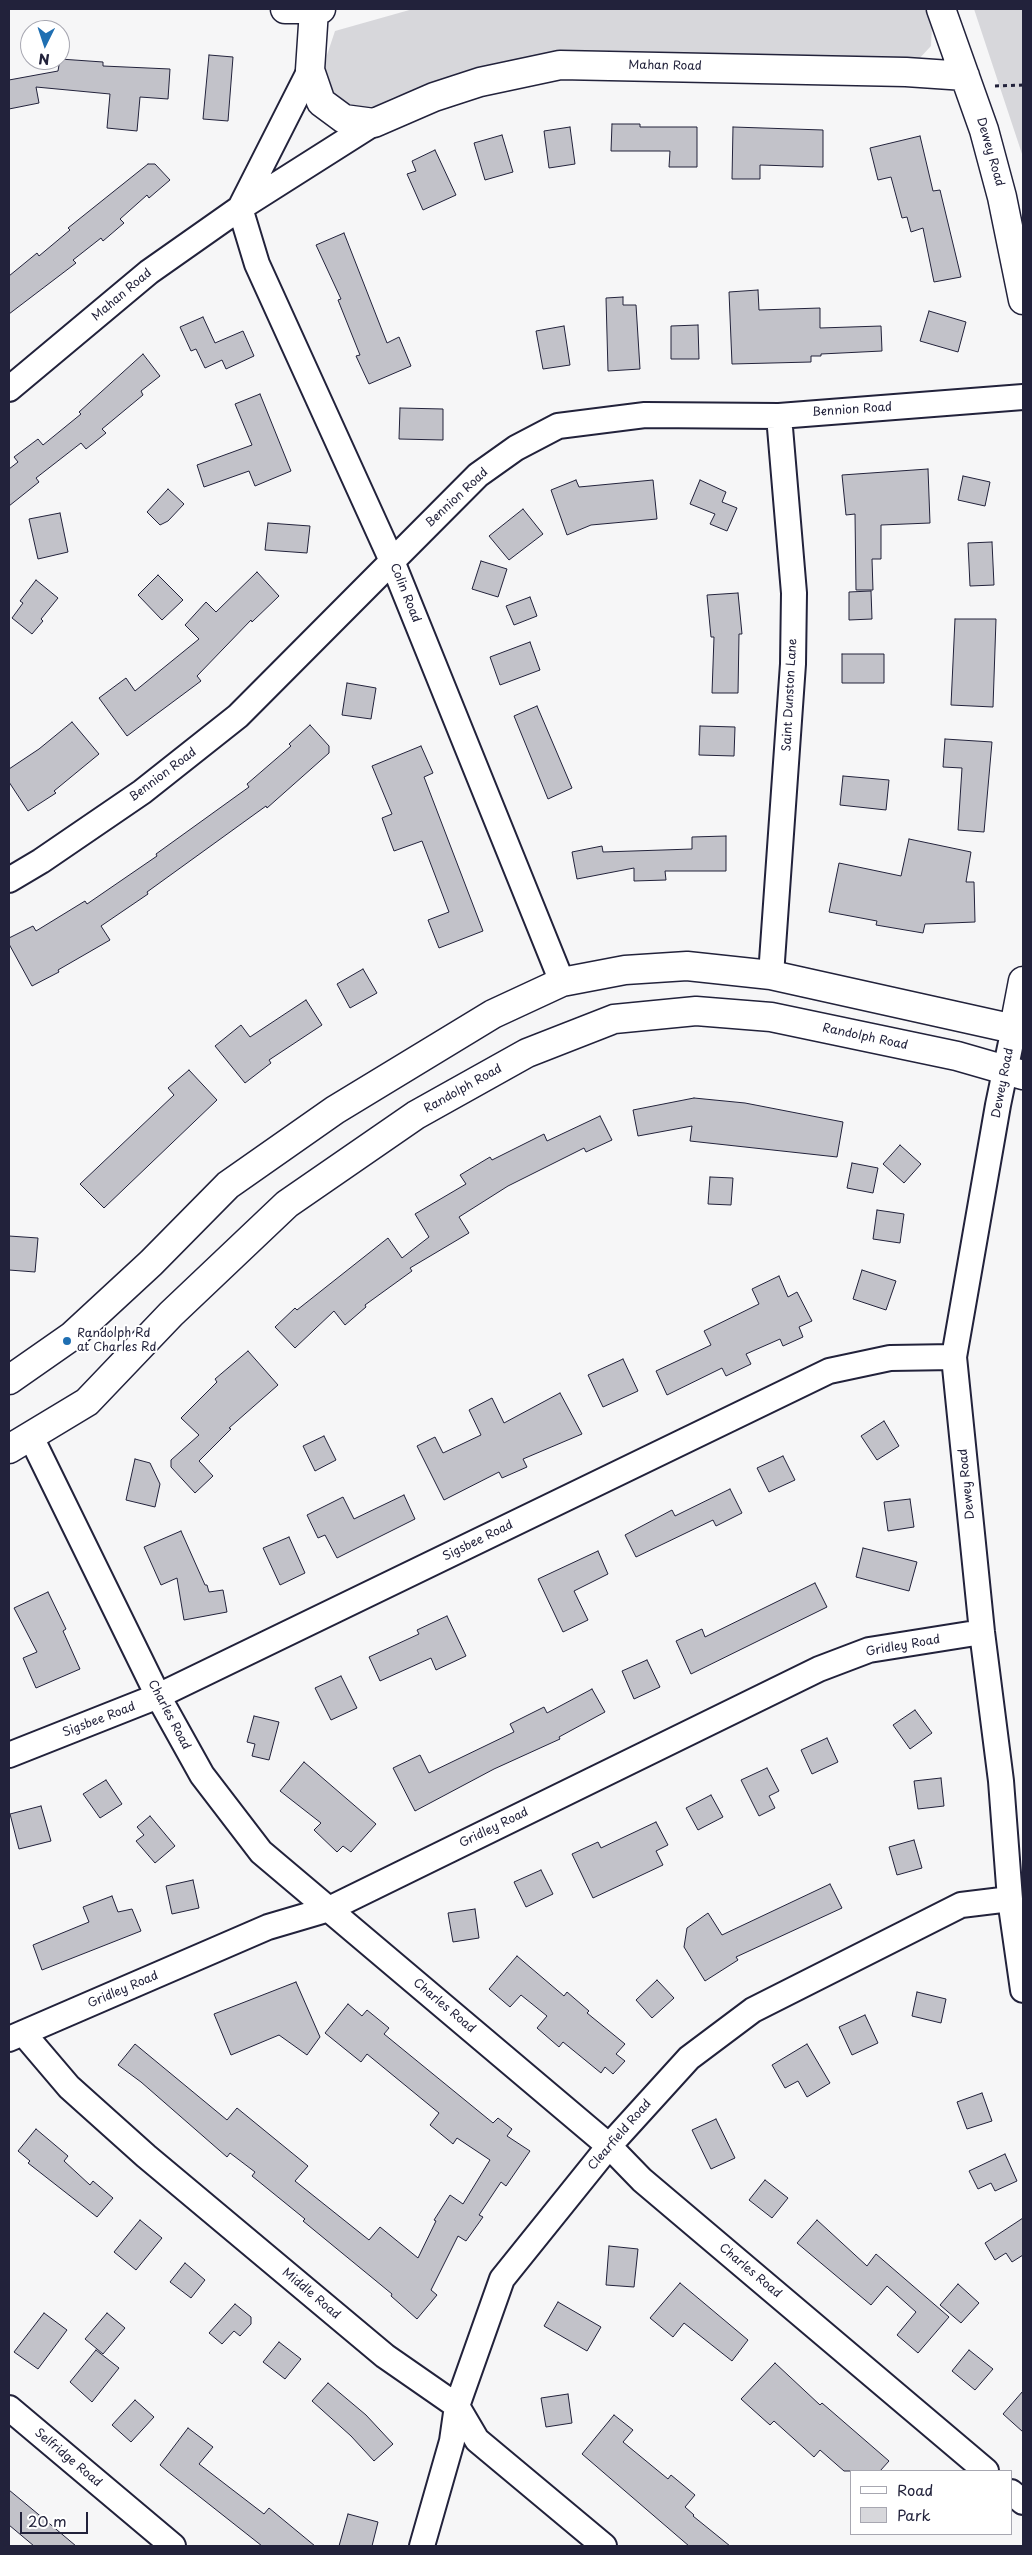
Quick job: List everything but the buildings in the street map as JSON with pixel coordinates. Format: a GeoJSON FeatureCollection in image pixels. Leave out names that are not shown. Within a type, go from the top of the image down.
{"type":"FeatureCollection","features":[{"type":"Feature","properties":{"kind":"main road"},"geometry":{"type":"LineString","coordinates":[[285,9],[316,9]]}},
{"type":"Feature","properties":{"kind":"main road","name":"Mahan Road"},"geometry":{"type":"LineString","coordinates":[[316,9],[310,70],[321,102],[344,119],[374,123],[434,97],[480,82],[560,65],[906,72],[965,76]]}},
{"type":"Feature","properties":{"kind":"main road","name":"Dewey Road"},"geometry":{"type":"LineString","coordinates":[[940,9],[984,130],[1002,197],[1023,300]]}},
{"type":"Feature","properties":{"kind":"main road"},"geometry":{"type":"LineString","coordinates":[[9,1380],[72,1336],[151,1263],[228,1185],[352,1100],[493,1014],[562,982],[625,970],[687,966],[770,975],[1019,1029]]}},
{"type":"Feature","properties":{"kind":"main road","name":"Dewey Road"},"geometry":{"type":"LineString","coordinates":[[1019,1029],[1023,981]]}},
{"type":"Feature","properties":{"kind":"main road","name":"Randolph Road"},"geometry":{"type":"LineString","coordinates":[[20,1443],[87,1402],[171,1314],[287,1204],[416,1115],[527,1053],[605,1023],[614,1020],[696,1011],[771,1017],[957,1056],[1014,1073]]}},
{"type":"Feature","properties":{"kind":"street","name":"Mahan Road"},"geometry":{"type":"LineString","coordinates":[[240,208],[310,70]]}},
{"type":"Feature","properties":{"kind":"street","name":"Mahan Road"},"geometry":{"type":"LineString","coordinates":[[9,389],[149,272],[240,208],[374,123]]}},
{"type":"Feature","properties":{"kind":"street","name":"Colin Road"},"geometry":{"type":"LineString","coordinates":[[240,208],[257,264],[392,560],[562,982]]}},
{"type":"Feature","properties":{"kind":"street","name":"Bennion Road"},"geometry":{"type":"LineString","coordinates":[[9,880],[41,861],[142,792],[238,716],[478,475],[516,448],[558,426],[645,415],[779,416],[1023,397]]}},
{"type":"Feature","properties":{"kind":"street","name":"Saint Dunston Lane"},"geometry":{"type":"LineString","coordinates":[[770,975],[793,664],[794,593],[779,416]]}},
{"type":"Feature","properties":{"kind":"street","name":"Dewey Road"},"geometry":{"type":"LineString","coordinates":[[1019,1029],[1014,1073],[954,1357],[982,1632],[1000,1781],[1010,1899],[1023,1990]]}},
{"type":"Feature","properties":{"kind":"street","name":"Sigsbee Road"},"geometry":{"type":"LineString","coordinates":[[9,1755],[158,1696],[828,1371],[890,1358],[954,1357]]}},
{"type":"Feature","properties":{"kind":"street","name":"Charles Road"},"geometry":{"type":"LineString","coordinates":[[20,1443],[202,1775],[261,1852],[609,2146],[642,2180],[985,2470]]}},
{"type":"Feature","properties":{"kind":"street","name":"Gridley Road"},"geometry":{"type":"LineString","coordinates":[[16,2036],[268,1927],[329,1908],[819,1669],[869,1650],[982,1632]]}},
{"type":"Feature","properties":{"kind":"street","name":"Clearfield Road"},"geometry":{"type":"LineString","coordinates":[[422,2546],[452,2441],[457,2406],[502,2278],[609,2146],[689,2058],[752,2010],[961,1906],[1010,1899]]}},
{"type":"Feature","properties":{"kind":"street","name":"Middle Road"},"geometry":{"type":"LineString","coordinates":[[16,2036],[146,2156],[385,2356],[457,2406],[477,2440],[604,2546]]}},
{"type":"Feature","properties":{"kind":"street","name":"Selfridge Road"},"geometry":{"type":"LineString","coordinates":[[9,2408],[173,2546]]}},
{"type":"Feature","properties":{"kind":"street"},"geometry":{"type":"LineString","coordinates":[[1012,2493],[1023,2502]]}},
{"type":"Feature","properties":{"kind":"path"},"geometry":{"type":"LineString","coordinates":[[995,86],[1023,85]]}},
{"type":"Feature","properties":{"kind":"green space"},"geometry":{"type":"Polygon","coordinates":[[[413,9],[927,9],[932,25],[931,46],[917,61],[617,52],[569,53],[418,90],[394,97],[372,108],[343,103],[323,82],[327,55],[335,31],[413,9]]]}},
{"type":"Feature","properties":{"kind":"green space"},"geometry":{"type":"Polygon","coordinates":[[[974,9],[1023,9],[1023,159],[1022,154],[974,9]]]}},
{"type":"Feature","properties":{"kind":"place","name":"Randolph Rd at Charles Rd"},"geometry":{"type":"Point","coordinates":[67,1341]}}]}
